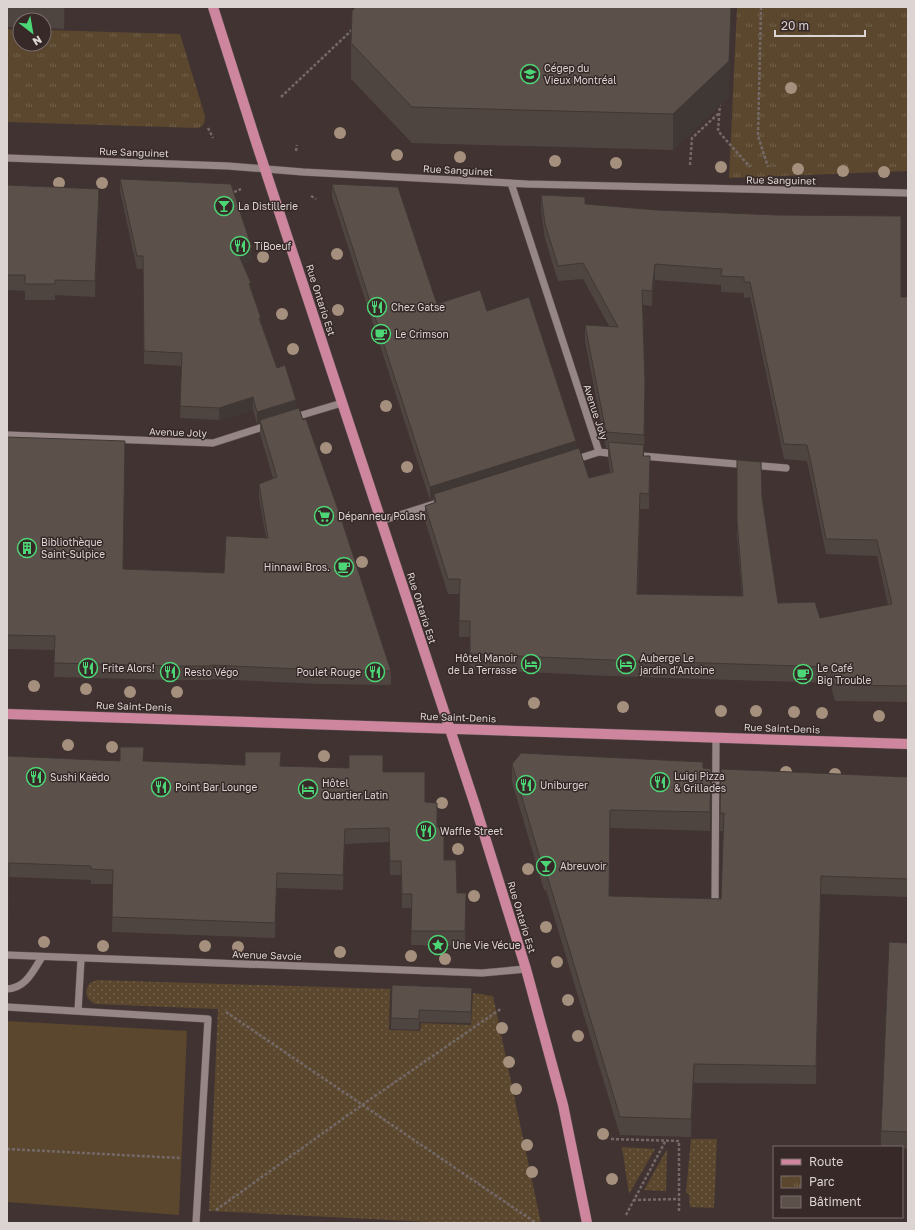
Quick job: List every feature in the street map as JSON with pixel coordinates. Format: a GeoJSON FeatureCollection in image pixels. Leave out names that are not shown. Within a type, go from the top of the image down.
{"type":"FeatureCollection","features":[{"type":"Feature","properties":{"kind":"main road","name":"Rue Ontario Est"},"geometry":{"type":"LineString","coordinates":[[213,7],[477,812],[526,969],[563,1105],[587,1223]]}},
{"type":"Feature","properties":{"kind":"main road","name":"Rue Saint-Denis"},"geometry":{"type":"LineString","coordinates":[[7,714],[908,744]]}},
{"type":"Feature","properties":{"kind":"street","name":"Rue Sanguinet"},"geometry":{"type":"LineString","coordinates":[[7,158],[265,168],[303,172],[511,183],[908,193]]}},
{"type":"Feature","properties":{"kind":"street","name":"Avenue Joly"},"geometry":{"type":"LineString","coordinates":[[511,183],[599,452],[568,462]]}},
{"type":"Feature","properties":{"kind":"street","name":"Avenue Joly"},"geometry":{"type":"LineString","coordinates":[[7,435],[213,443],[342,403]]}},
{"type":"Feature","properties":{"kind":"street"},"geometry":{"type":"LineString","coordinates":[[599,452],[622,454]]}},
{"type":"Feature","properties":{"kind":"street"},"geometry":{"type":"LineString","coordinates":[[638,456],[786,468]]}},
{"type":"Feature","properties":{"kind":"street"},"geometry":{"type":"LineString","coordinates":[[381,521],[439,502]]}},
{"type":"Feature","properties":{"kind":"street"},"geometry":{"type":"LineString","coordinates":[[715,904],[716,738]]}},
{"type":"Feature","properties":{"kind":"street","name":"Avenue Savoie"},"geometry":{"type":"LineString","coordinates":[[7,955],[492,974],[526,969]]}},
{"type":"Feature","properties":{"kind":"street"},"geometry":{"type":"LineString","coordinates":[[7,989],[12,989],[27,981],[42,957]]}},
{"type":"Feature","properties":{"kind":"street"},"geometry":{"type":"LineString","coordinates":[[78,1011],[81,959]]}},
{"type":"Feature","properties":{"kind":"street"},"geometry":{"type":"LineString","coordinates":[[7,1007],[208,1019],[201,1159],[196,1223]]}},
{"type":"Feature","properties":{"kind":"path"},"geometry":{"type":"LineString","coordinates":[[761,7],[758,136],[768,168]]}},
{"type":"Feature","properties":{"kind":"path"},"geometry":{"type":"LineString","coordinates":[[281,97],[354,28]]}},
{"type":"Feature","properties":{"kind":"path"},"geometry":{"type":"LineString","coordinates":[[720,97],[718,131],[750,167]]}},
{"type":"Feature","properties":{"kind":"path"},"geometry":{"type":"LineString","coordinates":[[690,164],[692,138],[719,112]]}},
{"type":"Feature","properties":{"kind":"path"},"geometry":{"type":"LineString","coordinates":[[208,128],[213,138]]}},
{"type":"Feature","properties":{"kind":"path"},"geometry":{"type":"LineString","coordinates":[[296,151],[297,145]]}},
{"type":"Feature","properties":{"kind":"path"},"geometry":{"type":"LineString","coordinates":[[234,192],[241,189]]}},
{"type":"Feature","properties":{"kind":"path"},"geometry":{"type":"LineString","coordinates":[[311,196],[316,199]]}},
{"type":"Feature","properties":{"kind":"path"},"geometry":{"type":"LineString","coordinates":[[212,1213],[362,1105],[502,1008]]}},
{"type":"Feature","properties":{"kind":"path"},"geometry":{"type":"LineString","coordinates":[[224,1011],[536,1223]]}},
{"type":"Feature","properties":{"kind":"path"},"geometry":{"type":"LineString","coordinates":[[611,1139],[679,1140],[679,1213]]}},
{"type":"Feature","properties":{"kind":"path"},"geometry":{"type":"LineString","coordinates":[[626,1215],[666,1140]]}},
{"type":"Feature","properties":{"kind":"path"},"geometry":{"type":"LineString","coordinates":[[7,1149],[201,1159]]}},
{"type":"Feature","properties":{"kind":"path"},"geometry":{"type":"LineString","coordinates":[[633,1200],[679,1199]]}},
{"type":"Feature","properties":{"kind":"green space"},"geometry":{"type":"Polygon","coordinates":[[[736,7],[908,7],[908,171],[729,178],[736,7]]]}},
{"type":"Feature","properties":{"kind":"green space"},"geometry":{"type":"Polygon","coordinates":[[[7,29],[12,29],[12,52],[52,52],[52,30],[180,34],[205,116],[204,124],[198,128],[7,122],[7,29]]]}},
{"type":"Feature","properties":{"kind":"green space"},"geometry":{"type":"Polygon","coordinates":[[[97,980],[390,989],[389,1030],[420,1031],[421,1023],[471,1025],[473,993],[493,996],[541,1223],[450,1223],[209,1211],[218,1009],[95,1004],[87,997],[86,992],[90,983],[97,980]]]}},
{"type":"Feature","properties":{"kind":"green space"},"geometry":{"type":"Polygon","coordinates":[[[7,1021],[187,1031],[179,1215],[7,1202],[7,1021]]]}},
{"type":"Feature","properties":{"kind":"green space"},"geometry":{"type":"Polygon","coordinates":[[[691,1139],[717,1139],[714,1208],[690,1207],[689,1194],[686,1193],[691,1139]]]}},
{"type":"Feature","properties":{"kind":"green space"},"geometry":{"type":"Polygon","coordinates":[[[622,1147],[655,1149],[629,1194],[622,1147]]]}},
{"type":"Feature","properties":{"kind":"green space"},"geometry":{"type":"Polygon","coordinates":[[[667,1149],[666,1191],[644,1190],[667,1149]]]}},
{"type":"Feature","properties":{"kind":"building"},"geometry":{"type":"Polygon","coordinates":[[[356,7],[731,7],[729,61],[673,114],[412,107],[351,43],[352,11],[356,7]]]}},
{"type":"Feature","properties":{"kind":"building"},"geometry":{"type":"Polygon","coordinates":[[[120,179],[231,184],[252,248],[238,253],[251,283],[249,284],[261,318],[259,318],[277,368],[285,365],[296,400],[257,412],[253,397],[219,408],[180,406],[182,353],[144,351],[143,256],[137,256],[120,179]]]}},
{"type":"Feature","properties":{"kind":"building"},"geometry":{"type":"Polygon","coordinates":[[[332,184],[398,187],[437,304],[480,290],[487,311],[529,297],[576,441],[430,487],[332,184]]]}},
{"type":"Feature","properties":{"kind":"building"},"geometry":{"type":"Polygon","coordinates":[[[7,185],[99,189],[95,281],[55,280],[55,284],[25,284],[25,275],[7,275],[7,185]]]}},
{"type":"Feature","properties":{"kind":"building"},"geometry":{"type":"Polygon","coordinates":[[[541,195],[585,197],[585,204],[657,210],[777,215],[901,216],[901,297],[908,297],[908,686],[835,685],[830,667],[470,654],[470,621],[459,621],[460,579],[448,579],[425,506],[436,502],[434,494],[579,448],[589,478],[613,472],[608,442],[644,445],[643,456],[650,456],[649,494],[640,493],[637,594],[743,596],[737,520],[737,460],[761,462],[762,497],[778,603],[815,602],[820,618],[892,604],[877,540],[826,539],[807,445],[784,444],[750,282],[744,282],[744,277],[721,276],[722,269],[655,264],[652,291],[642,290],[645,382],[644,435],[606,432],[585,325],[618,327],[583,263],[558,266],[545,224],[541,195]]]}},
{"type":"Feature","properties":{"kind":"building"},"geometry":{"type":"Polygon","coordinates":[[[299,408],[303,420],[306,419],[340,515],[391,671],[321,670],[211,665],[175,666],[54,663],[55,636],[7,635],[7,437],[125,441],[123,569],[224,573],[226,536],[268,538],[259,484],[277,477],[260,420],[299,408]]]}},
{"type":"Feature","properties":{"kind":"building"},"geometry":{"type":"Polygon","coordinates":[[[120,747],[144,747],[143,761],[245,765],[245,752],[281,752],[280,766],[349,768],[349,755],[383,755],[383,772],[425,772],[425,802],[437,803],[437,827],[444,827],[444,860],[456,860],[457,893],[466,893],[465,931],[411,931],[412,894],[402,894],[401,861],[390,861],[389,828],[345,829],[343,875],[277,873],[275,923],[112,917],[113,870],[91,869],[91,866],[9,863],[7,912],[7,756],[120,761],[120,747]]]}},
{"type":"Feature","properties":{"kind":"building"},"geometry":{"type":"Polygon","coordinates":[[[521,753],[703,762],[703,768],[711,769],[710,812],[610,810],[609,896],[721,899],[724,813],[720,813],[721,769],[907,777],[908,775],[908,879],[821,876],[816,1066],[694,1064],[691,1119],[620,1117],[512,764],[521,753]]]}},
{"type":"Feature","properties":{"kind":"building"},"geometry":{"type":"Polygon","coordinates":[[[889,942],[908,943],[908,1132],[881,1131],[889,942]]]}},
{"type":"Feature","properties":{"kind":"building"},"geometry":{"type":"Polygon","coordinates":[[[392,985],[472,988],[471,1012],[419,1010],[419,1019],[391,1018],[392,985]]]}},
{"type":"Feature","properties":{"kind":"place","name":"Cégep du Vieux Montréal"},"geometry":{"type":"Point","coordinates":[530,74]}},
{"type":"Feature","properties":{"kind":"place","name":"La Distillerie"},"geometry":{"type":"Point","coordinates":[224,206]}},
{"type":"Feature","properties":{"kind":"place","name":"TiBoeuf"},"geometry":{"type":"Point","coordinates":[240,246]}},
{"type":"Feature","properties":{"kind":"place","name":"Chez Gatse"},"geometry":{"type":"Point","coordinates":[377,307]}},
{"type":"Feature","properties":{"kind":"place","name":"Le Crimson"},"geometry":{"type":"Point","coordinates":[381,334]}},
{"type":"Feature","properties":{"kind":"place","name":"Dépanneur Polash"},"geometry":{"type":"Point","coordinates":[324,516]}},
{"type":"Feature","properties":{"kind":"place","name":"Bibliothèque Saint-Sulpice"},"geometry":{"type":"Point","coordinates":[27,548]}},
{"type":"Feature","properties":{"kind":"place","name":"Hinnawi Bros."},"geometry":{"type":"Point","coordinates":[344,567]}},
{"type":"Feature","properties":{"kind":"place","name":"Hôtel Manoir de La Terrasse"},"geometry":{"type":"Point","coordinates":[531,664]}},
{"type":"Feature","properties":{"kind":"place","name":"Auberge Le jardin d'Antoine"},"geometry":{"type":"Point","coordinates":[626,664]}},
{"type":"Feature","properties":{"kind":"place","name":"Frite Alors!"},"geometry":{"type":"Point","coordinates":[88,668]}},
{"type":"Feature","properties":{"kind":"place","name":"Resto Végo"},"geometry":{"type":"Point","coordinates":[170,672]}},
{"type":"Feature","properties":{"kind":"place","name":"Poulet Rouge"},"geometry":{"type":"Point","coordinates":[375,672]}},
{"type":"Feature","properties":{"kind":"place","name":"Le Café Big Trouble"},"geometry":{"type":"Point","coordinates":[803,674]}},
{"type":"Feature","properties":{"kind":"place","name":"Sushi Kaëdo"},"geometry":{"type":"Point","coordinates":[36,777]}},
{"type":"Feature","properties":{"kind":"place","name":"Luigi Pizza & Grillades"},"geometry":{"type":"Point","coordinates":[660,782]}},
{"type":"Feature","properties":{"kind":"place","name":"Uniburger"},"geometry":{"type":"Point","coordinates":[526,785]}},
{"type":"Feature","properties":{"kind":"place","name":"Point Bar Lounge"},"geometry":{"type":"Point","coordinates":[161,787]}},
{"type":"Feature","properties":{"kind":"place","name":"Hôtel Quartier Latin"},"geometry":{"type":"Point","coordinates":[308,789]}},
{"type":"Feature","properties":{"kind":"place","name":"Waffle Street"},"geometry":{"type":"Point","coordinates":[426,831]}},
{"type":"Feature","properties":{"kind":"place","name":"Abreuvoir"},"geometry":{"type":"Point","coordinates":[546,866]}},
{"type":"Feature","properties":{"kind":"place","name":"Une Vie Vécue"},"geometry":{"type":"Point","coordinates":[438,945]}}]}
